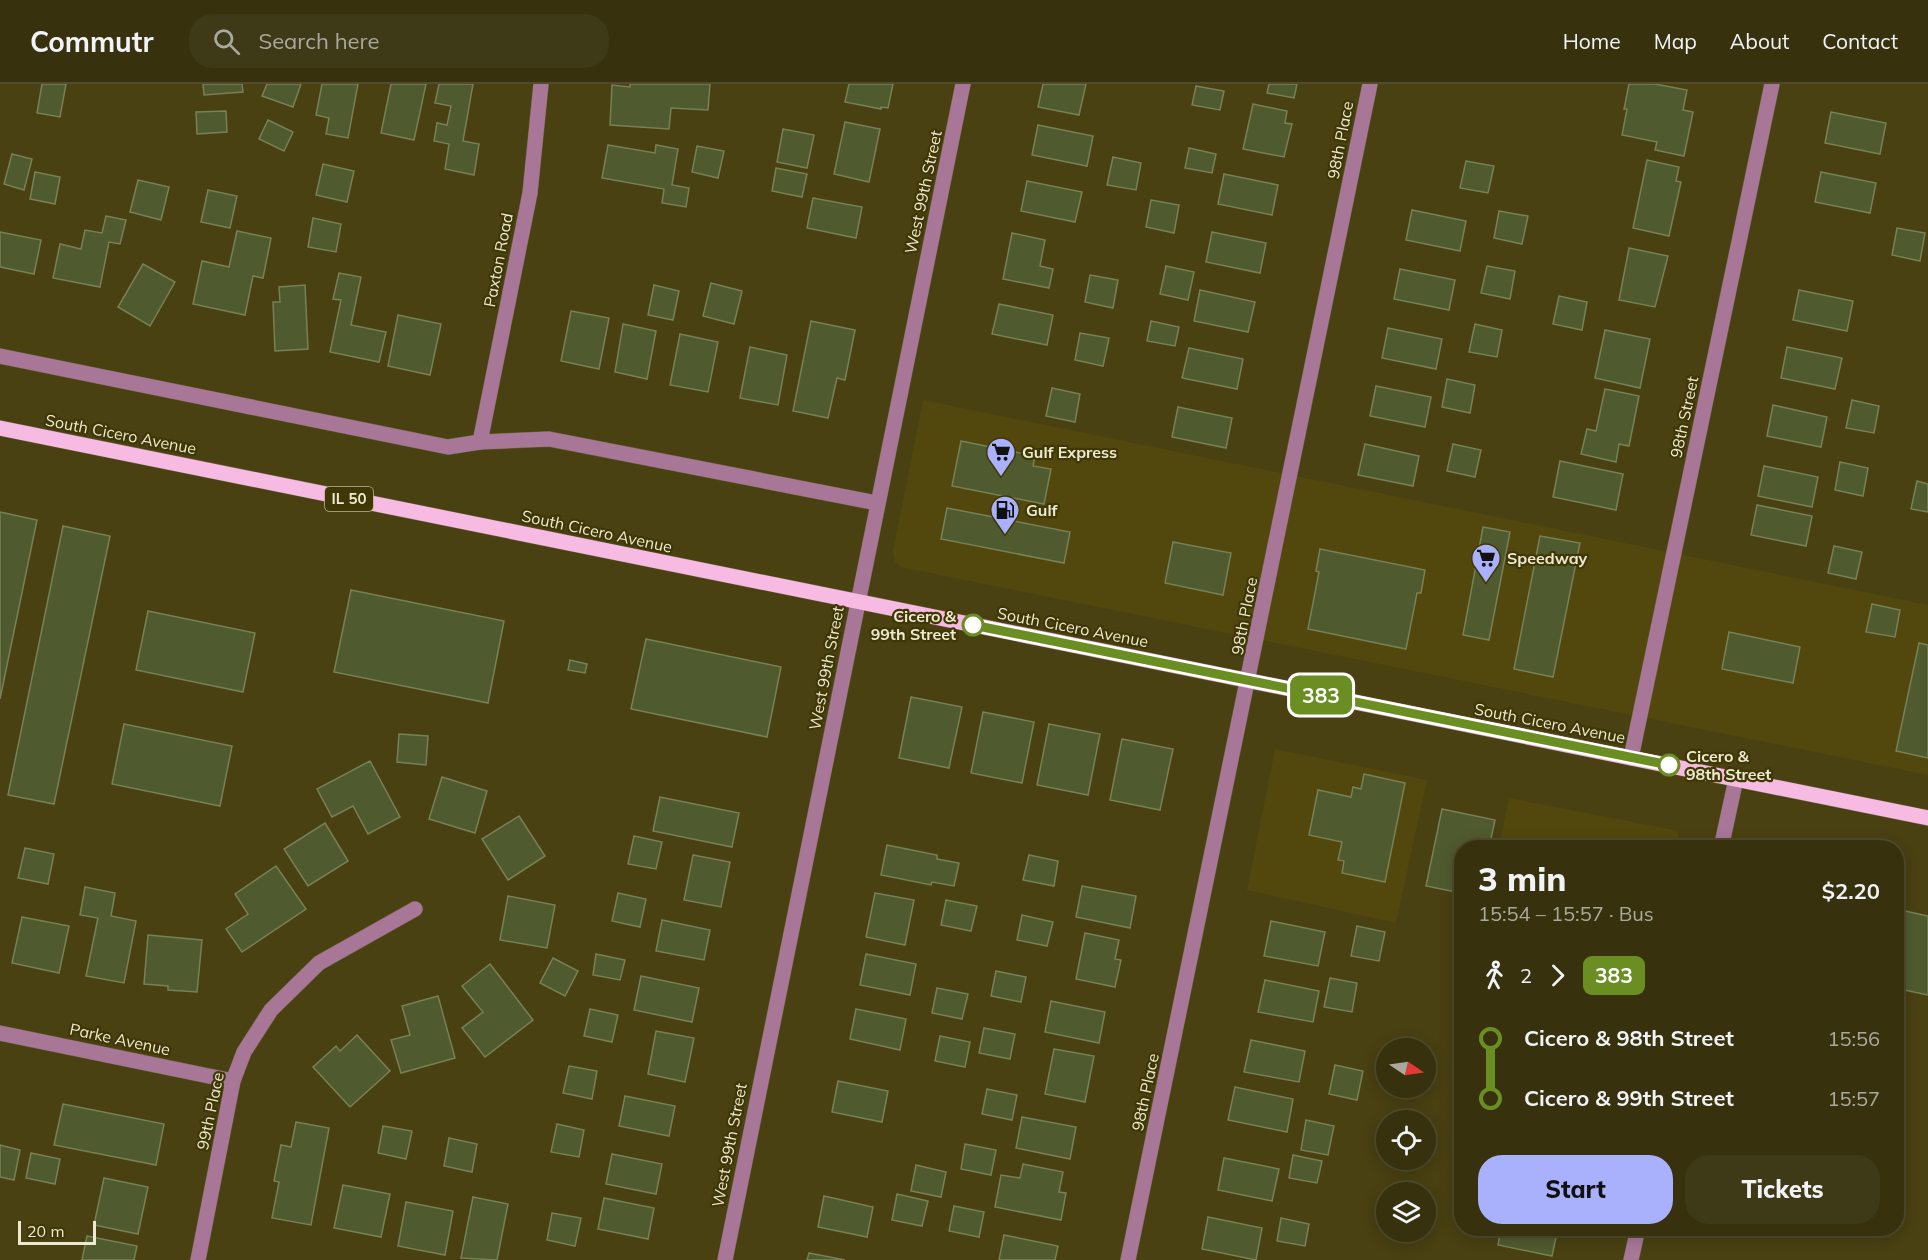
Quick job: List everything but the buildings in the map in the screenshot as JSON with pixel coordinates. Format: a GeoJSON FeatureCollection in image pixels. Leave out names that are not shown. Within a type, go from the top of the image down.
{"type":"FeatureCollection","features":[{"type":"Feature","properties":{"kind":"main road","name":"South Cicero Avenue"},"geometry":{"type":"LineString","coordinates":[[0,428],[1928,818]]}},
{"type":"Feature","properties":{"kind":"street","name":"Paxton Road"},"geometry":{"type":"LineString","coordinates":[[480,442],[530,193],[541,84]]}},
{"type":"Feature","properties":{"kind":"street","name":"West 99th Street"},"geometry":{"type":"LineString","coordinates":[[725,1260],[963,84]]}},
{"type":"Feature","properties":{"kind":"street","name":"98th Place"},"geometry":{"type":"LineString","coordinates":[[1128,1260],[1370,84]]}},
{"type":"Feature","properties":{"kind":"street","name":"98th Street"},"geometry":{"type":"LineString","coordinates":[[1632,758],[1772,84]]}},
{"type":"Feature","properties":{"kind":"street"},"geometry":{"type":"LineString","coordinates":[[0,356],[448,447],[480,442],[549,439],[878,503]]}},
{"type":"Feature","properties":{"kind":"street"},"geometry":{"type":"LineString","coordinates":[[1723,840],[1736,779]]}},
{"type":"Feature","properties":{"kind":"street","name":"99th Place"},"geometry":{"type":"LineString","coordinates":[[198,1260],[233,1081],[244,1052],[271,1010],[319,963],[415,909]]}},
{"type":"Feature","properties":{"kind":"street","name":"Parke Avenue"},"geometry":{"type":"LineString","coordinates":[[0,1033],[233,1081]]}},
{"type":"Feature","properties":{"kind":"street"},"geometry":{"type":"LineString","coordinates":[[1631,1260],[1636,1236]]}},
{"type":"Feature","properties":{"kind":"shaded area"},"geometry":{"type":"Polygon","coordinates":[[[923,400],[1928,605],[1928,775],[901,567],[895,562],[893,551],[923,400]]]}},
{"type":"Feature","properties":{"kind":"shaded area"},"geometry":{"type":"Polygon","coordinates":[[[1275,749],[1427,780],[1396,923],[1247,890],[1275,749]]]}},
{"type":"Feature","properties":{"kind":"shaded area"},"geometry":{"type":"Polygon","coordinates":[[[1509,798],[1679,831],[1677,840],[1501,840],[1509,798]]]}},
{"type":"Feature","properties":{"kind":"bus line","name":"383"},"geometry":{"type":"LineString","coordinates":[[973,625],[1669,765]]}},
{"type":"Feature","properties":{"kind":"place","name":"Gulf Express"},"geometry":{"type":"Point","coordinates":[1001,478]}},
{"type":"Feature","properties":{"kind":"place","name":"Gulf"},"geometry":{"type":"Point","coordinates":[1005,536]}},
{"type":"Feature","properties":{"kind":"place","name":"Speedway"},"geometry":{"type":"Point","coordinates":[1486,584]}},
{"type":"Feature","properties":{"kind":"place","name":"Cicero & 99th Street"},"geometry":{"type":"Point","coordinates":[973,625]}},
{"type":"Feature","properties":{"kind":"place","name":"Cicero & 98th Street"},"geometry":{"type":"Point","coordinates":[1669,765]}}]}
